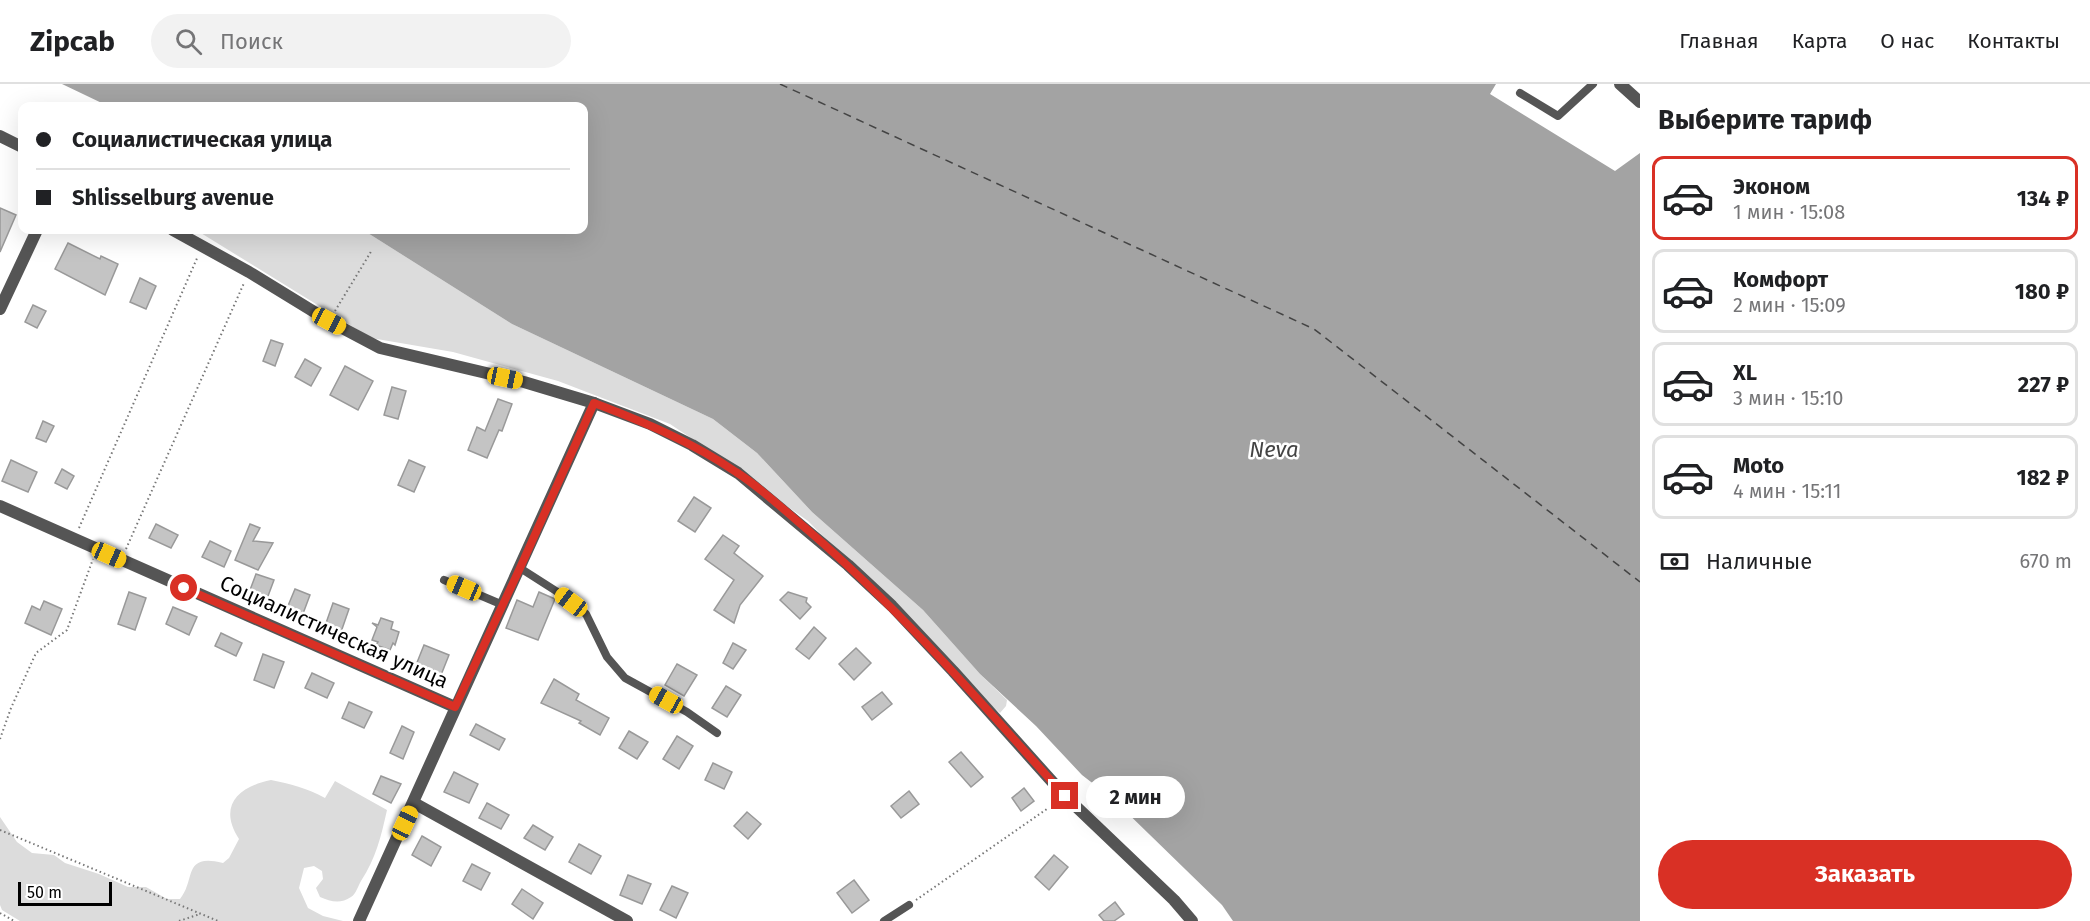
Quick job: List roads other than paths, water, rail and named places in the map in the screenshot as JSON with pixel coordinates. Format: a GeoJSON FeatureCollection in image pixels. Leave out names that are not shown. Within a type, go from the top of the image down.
{"type":"FeatureCollection","features":[{"type":"Feature","properties":{"kind":"street"},"geometry":{"type":"LineString","coordinates":[[1620,84],[1640,102]]}},
{"type":"Feature","properties":{"kind":"street"},"geometry":{"type":"LineString","coordinates":[[0,136],[18,145]]}},
{"type":"Feature","properties":{"kind":"street"},"geometry":{"type":"LineString","coordinates":[[0,309],[36,234]]}},
{"type":"Feature","properties":{"kind":"street"},"geometry":{"type":"LineString","coordinates":[[180,234],[249,272],[329,321],[380,348],[524,382],[594,403],[650,424],[692,445],[738,473],[792,516],[892,606],[1065,796],[1174,900],[1192,921]]}},
{"type":"Feature","properties":{"kind":"street"},"geometry":{"type":"LineString","coordinates":[[360,921],[594,403]]}},
{"type":"Feature","properties":{"kind":"street","name":"Социалистическая улица"},"geometry":{"type":"LineString","coordinates":[[0,506],[455,707]]}},
{"type":"Feature","properties":{"kind":"street"},"geometry":{"type":"LineString","coordinates":[[414,803],[627,921]]}},
{"type":"Feature","properties":{"kind":"lane"},"geometry":{"type":"LineString","coordinates":[[1520,93],[1558,116],[1593,84]]}},
{"type":"Feature","properties":{"kind":"lane"},"geometry":{"type":"LineString","coordinates":[[520,568],[586,614],[607,657],[625,678],[687,712],[717,733]]}},
{"type":"Feature","properties":{"kind":"lane"},"geometry":{"type":"LineString","coordinates":[[444,580],[503,605]]}},
{"type":"Feature","properties":{"kind":"lane"},"geometry":{"type":"LineString","coordinates":[[884,921],[909,905]]}},
{"type":"Feature","properties":{"kind":"water","name":"Neva"},"geometry":{"type":"Polygon","coordinates":[[[62,84],[1496,84],[1490,94],[1615,171],[1640,153],[1640,921],[1233,921],[1222,905],[1113,799],[1082,775],[1036,726],[980,674],[923,610],[812,512],[757,453],[713,419],[512,324],[369,234],[588,234],[588,102],[100,102],[62,84]]]}}]}
